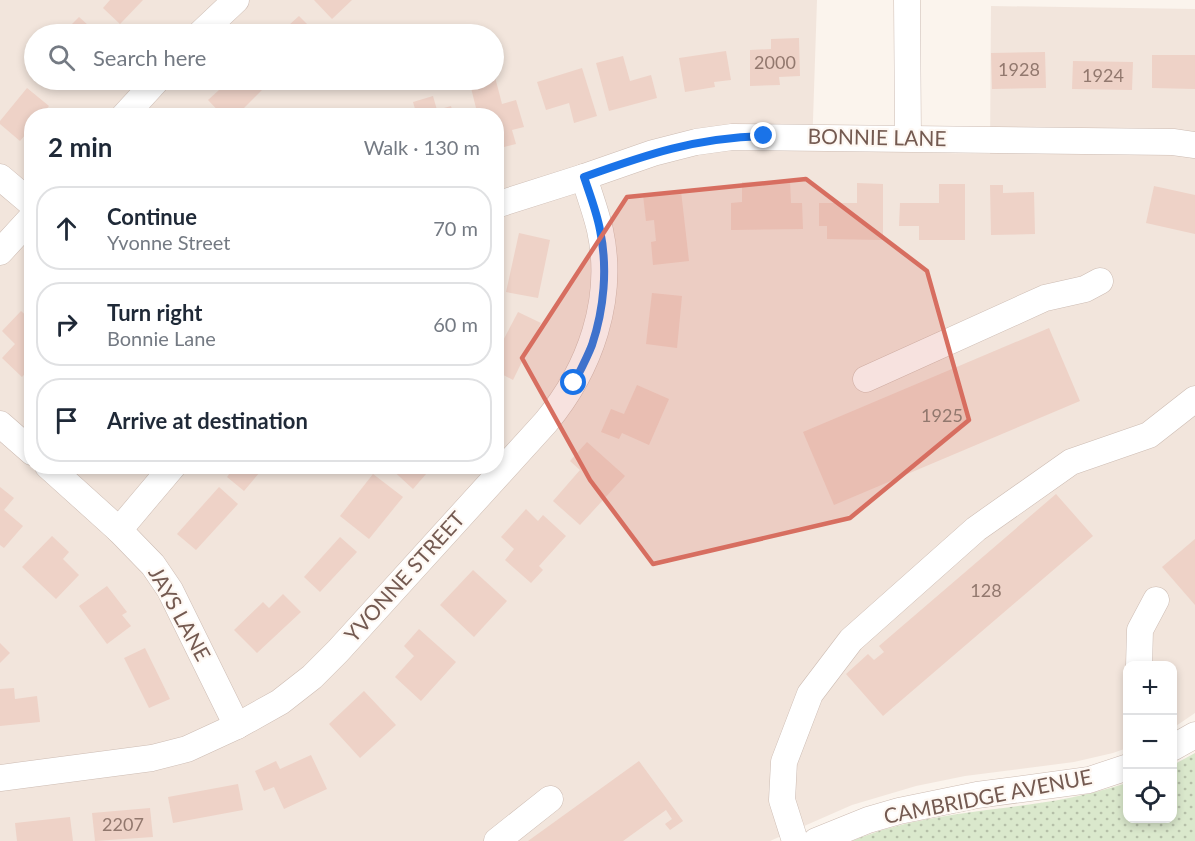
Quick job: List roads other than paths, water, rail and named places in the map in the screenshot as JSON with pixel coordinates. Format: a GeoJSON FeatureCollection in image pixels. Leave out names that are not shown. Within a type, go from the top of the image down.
{"type":"FeatureCollection","features":[{"type":"Feature","properties":{"kind":"street"},"geometry":{"type":"LineString","coordinates":[[211,24],[236,0]]}},
{"type":"Feature","properties":{"kind":"street"},"geometry":{"type":"LineString","coordinates":[[907,0],[908,138]]}},
{"type":"Feature","properties":{"kind":"street"},"geometry":{"type":"LineString","coordinates":[[131,108],[148,90]]}},
{"type":"Feature","properties":{"kind":"street","name":"BONNIE LANE"},"geometry":{"type":"LineString","coordinates":[[504,202],[653,153],[696,142],[732,137],[1173,142],[1195,145]]}},
{"type":"Feature","properties":{"kind":"street"},"geometry":{"type":"LineString","coordinates":[[0,177],[24,197]]}},
{"type":"Feature","properties":{"kind":"street","name":"YVONNE STREET"},"geometry":{"type":"LineString","coordinates":[[504,466],[560,404],[574,383],[591,346],[603,291],[603,248],[600,229],[584,177]]}},
{"type":"Feature","properties":{"kind":"street"},"geometry":{"type":"LineString","coordinates":[[0,252],[24,226]]}},
{"type":"Feature","properties":{"kind":"street"},"geometry":{"type":"LineString","coordinates":[[866,379],[1045,298],[1085,289],[1100,281]]}},
{"type":"Feature","properties":{"kind":"street"},"geometry":{"type":"LineString","coordinates":[[795,841],[782,800],[784,762],[810,694],[851,640],[976,529],[1071,462],[1149,435],[1195,399]]}},
{"type":"Feature","properties":{"kind":"street"},"geometry":{"type":"LineString","coordinates":[[0,424],[24,445]]}},
{"type":"Feature","properties":{"kind":"street","name":"JAYS LANE"},"geometry":{"type":"LineString","coordinates":[[57,474],[119,530],[153,565],[170,590],[237,726]]}},
{"type":"Feature","properties":{"kind":"street"},"geometry":{"type":"LineString","coordinates":[[119,530],[166,474]]}},
{"type":"Feature","properties":{"kind":"street","name":"YVONNE STREET"},"geometry":{"type":"LineString","coordinates":[[0,778],[152,758],[187,749],[237,726],[280,702],[312,677],[338,651],[497,474]]}},
{"type":"Feature","properties":{"kind":"street"},"geometry":{"type":"LineString","coordinates":[[1139,661],[1140,630],[1156,600]]}},
{"type":"Feature","properties":{"kind":"street"},"geometry":{"type":"LineString","coordinates":[[1177,746],[1195,735]]}},
{"type":"Feature","properties":{"kind":"street","name":"CAMBRIDGE AVENUE"},"geometry":{"type":"LineString","coordinates":[[816,841],[868,820],[908,809],[977,795],[1089,780],[1123,769]]}},
{"type":"Feature","properties":{"kind":"street"},"geometry":{"type":"LineString","coordinates":[[498,841],[550,799]]}}]}
